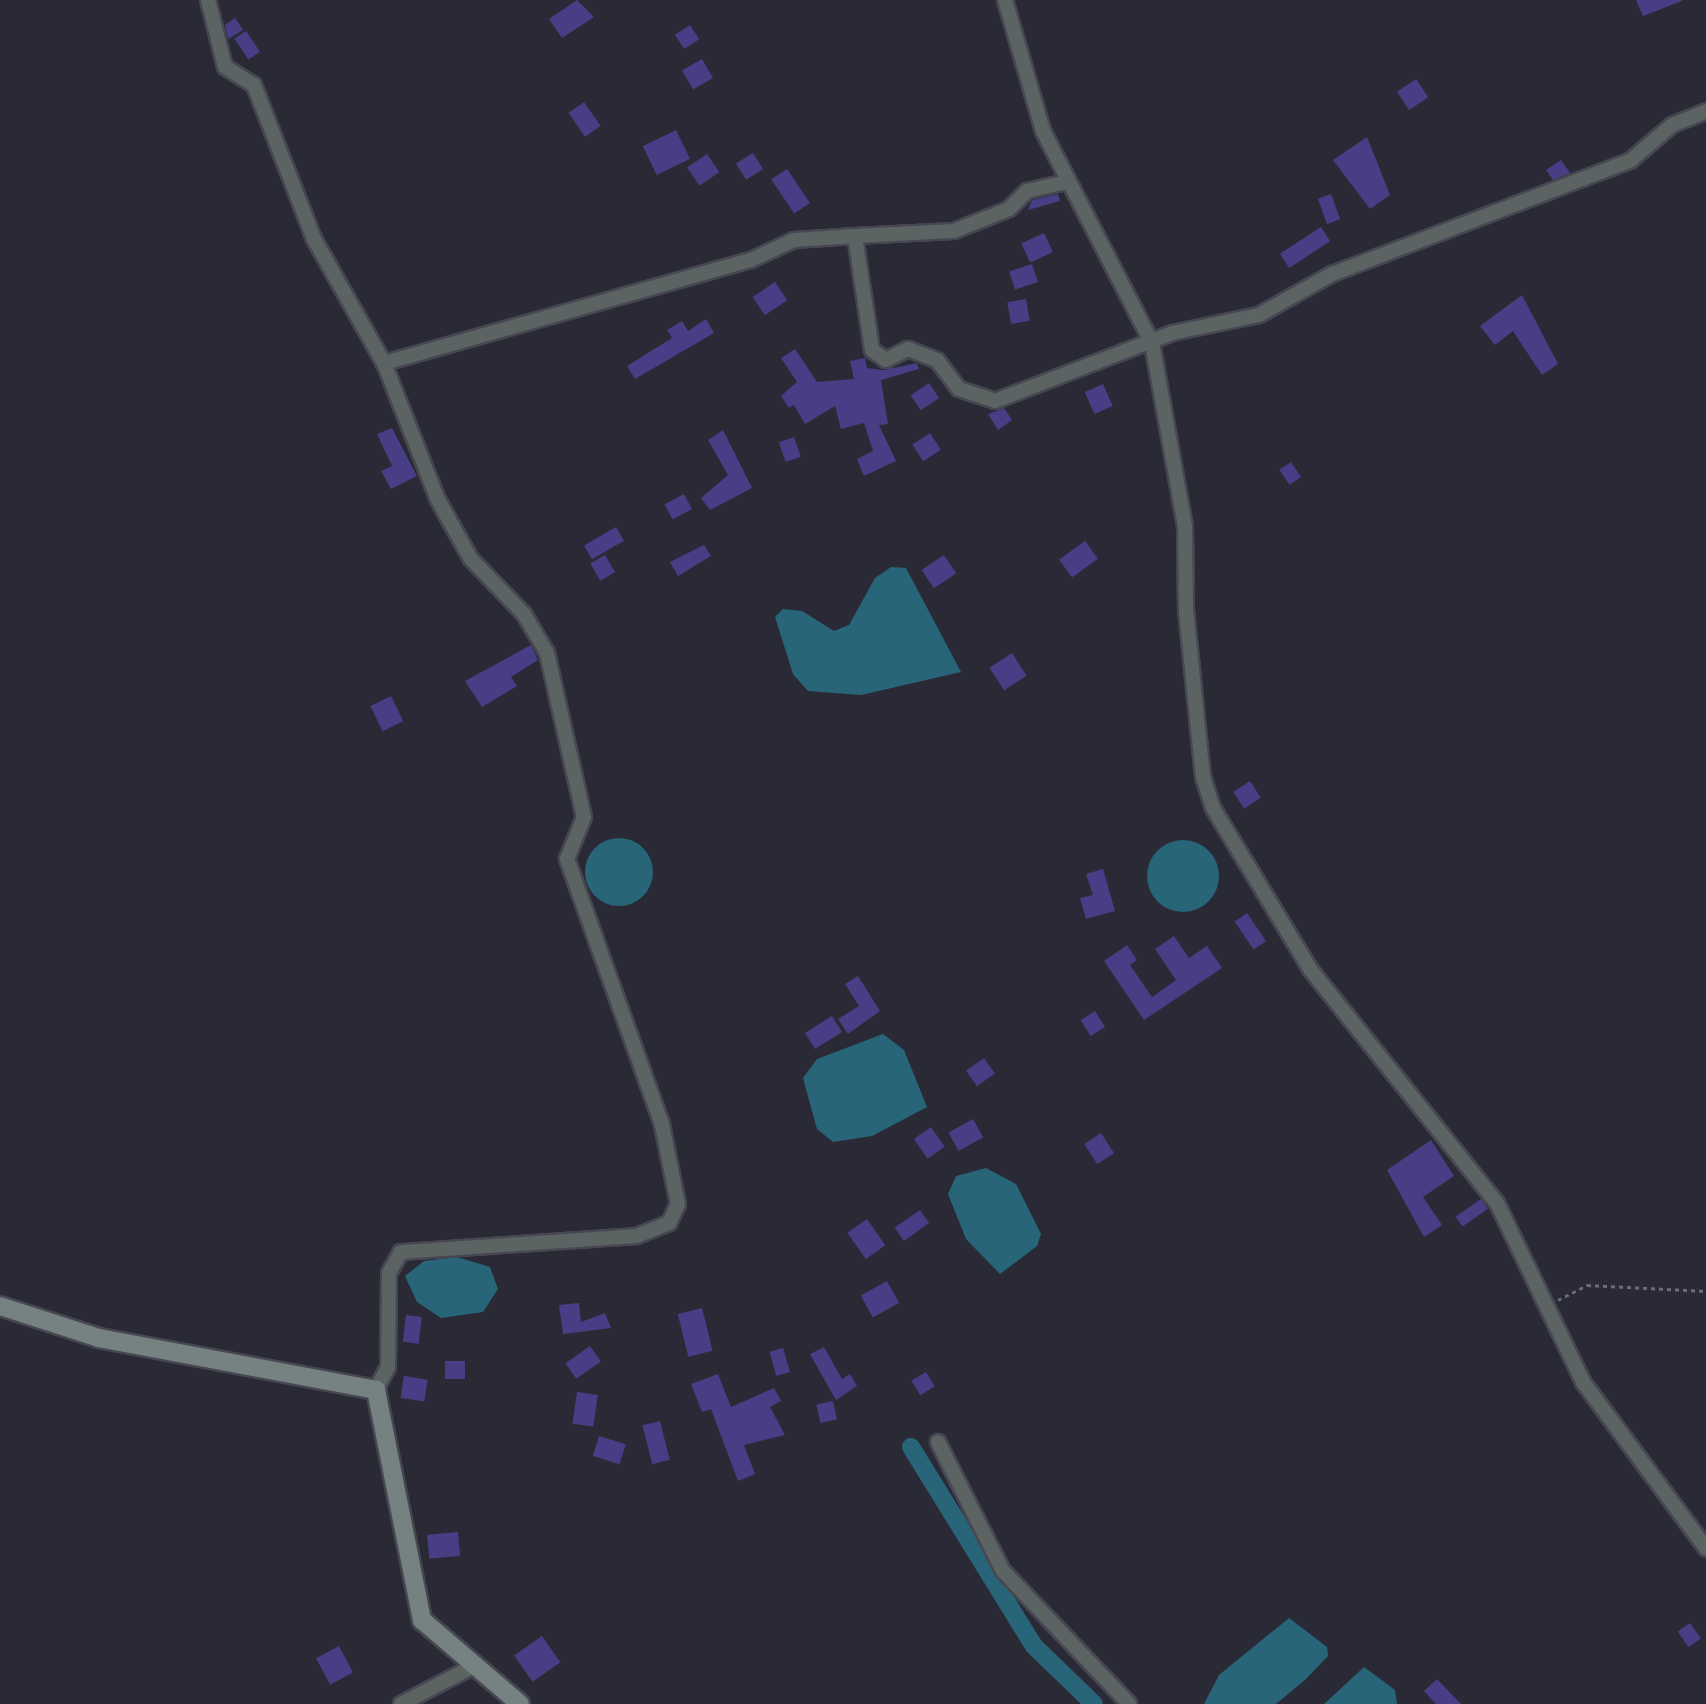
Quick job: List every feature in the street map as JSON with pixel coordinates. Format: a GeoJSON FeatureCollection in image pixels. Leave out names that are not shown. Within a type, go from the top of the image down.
{"type":"FeatureCollection","features":[{"type":"Feature","properties":{"kind":"street"},"geometry":{"type":"LineString","coordinates":[[208,0],[225,67],[254,85],[314,239],[384,363],[438,500],[471,559],[524,614],[547,653],[584,817],[567,859],[662,1125],[678,1204],[669,1223],[637,1236],[401,1252],[389,1273],[388,1367],[376,1390],[422,1620],[520,1704]]}},
{"type":"Feature","properties":{"kind":"street"},"geometry":{"type":"LineString","coordinates":[[1005,0],[1065,182],[1152,343],[1185,527],[1186,610],[1203,777],[1213,808],[1310,969],[1497,1203],[1551,1303],[1583,1382],[1706,1548]]}},
{"type":"Feature","properties":{"kind":"street"},"geometry":{"type":"LineString","coordinates":[[855,236],[872,350],[886,360],[908,349],[937,360],[959,389],[995,401],[1152,343],[1259,315],[1332,274],[1630,161],[1672,125],[1706,111]]}},
{"type":"Feature","properties":{"kind":"street"},"geometry":{"type":"LineString","coordinates":[[384,363],[751,260],[794,240],[954,231],[1009,209],[1027,191],[1065,182]]}},
{"type":"Feature","properties":{"kind":"street"},"geometry":{"type":"LineString","coordinates":[[0,1306],[99,1338],[376,1390]]}},
{"type":"Feature","properties":{"kind":"street"},"geometry":{"type":"LineString","coordinates":[[938,1442],[1003,1571],[1129,1704]]}},
{"type":"Feature","properties":{"kind":"street"},"geometry":{"type":"LineString","coordinates":[[401,1704],[474,1666]]}},
{"type":"Feature","properties":{"kind":"path"},"geometry":{"type":"LineString","coordinates":[[1551,1303],[1587,1285],[1706,1291]]}},
{"type":"Feature","properties":{"kind":"water"},"geometry":{"type":"Polygon","coordinates":[[[891,567],[906,568],[961,672],[861,695],[808,691],[793,674],[775,617],[783,609],[802,611],[834,631],[849,625],[875,578],[891,567]]]}},
{"type":"Feature","properties":{"kind":"water"},"geometry":{"type":"Polygon","coordinates":[[[612,838],[626,838],[638,843],[648,853],[653,872],[648,891],[638,901],[626,906],[612,906],[600,901],[590,891],[585,879],[585,865],[590,853],[600,843],[612,838]]]}},
{"type":"Feature","properties":{"kind":"water"},"geometry":{"type":"Polygon","coordinates":[[[1183,840],[1203,846],[1213,856],[1219,876],[1213,896],[1203,906],[1183,912],[1163,906],[1153,896],[1147,876],[1153,856],[1163,846],[1183,840]]]}},
{"type":"Feature","properties":{"kind":"water"},"geometry":{"type":"Polygon","coordinates":[[[883,1034],[904,1050],[927,1107],[872,1136],[833,1142],[817,1129],[803,1078],[817,1059],[883,1034]]]}},
{"type":"Feature","properties":{"kind":"water"},"geometry":{"type":"Polygon","coordinates":[[[986,1168],[1016,1184],[1041,1234],[1037,1246],[1000,1274],[966,1239],[948,1194],[956,1176],[986,1168]]]}},
{"type":"Feature","properties":{"kind":"water"},"geometry":{"type":"Polygon","coordinates":[[[457,1257],[490,1267],[498,1289],[483,1312],[441,1318],[417,1302],[405,1276],[424,1261],[457,1257]]]}},
{"type":"Feature","properties":{"kind":"water"},"geometry":{"type":"Polygon","coordinates":[[[1289,1618],[1327,1647],[1328,1656],[1306,1679],[1276,1704],[1204,1704],[1219,1675],[1289,1618]]]}},
{"type":"Feature","properties":{"kind":"water"},"geometry":{"type":"Polygon","coordinates":[[[1364,1667],[1395,1690],[1397,1704],[1324,1704],[1364,1667]]]}},
{"type":"Feature","properties":{"kind":"building"},"geometry":{"type":"Polygon","coordinates":[[[577,0],[594,17],[562,38],[549,19],[577,0]]]}},
{"type":"Feature","properties":{"kind":"building"},"geometry":{"type":"Polygon","coordinates":[[[1636,0],[1682,0],[1682,1],[1643,16],[1636,0]]]}},
{"type":"Feature","properties":{"kind":"building"},"geometry":{"type":"Polygon","coordinates":[[[235,18],[243,30],[228,39],[225,25],[235,18]]]}},
{"type":"Feature","properties":{"kind":"building"},"geometry":{"type":"Polygon","coordinates":[[[690,25],[699,39],[684,49],[675,35],[690,25]]]}},
{"type":"Feature","properties":{"kind":"building"},"geometry":{"type":"Polygon","coordinates":[[[246,31],[260,52],[248,60],[234,39],[246,31]]]}},
{"type":"Feature","properties":{"kind":"building"},"geometry":{"type":"Polygon","coordinates":[[[702,59],[713,78],[693,90],[682,70],[702,59]]]}},
{"type":"Feature","properties":{"kind":"building"},"geometry":{"type":"Polygon","coordinates":[[[1416,79],[1428,97],[1409,110],[1397,92],[1416,79]]]}},
{"type":"Feature","properties":{"kind":"building"},"geometry":{"type":"Polygon","coordinates":[[[584,102],[601,126],[585,137],[568,113],[584,102]]]}},
{"type":"Feature","properties":{"kind":"building"},"geometry":{"type":"Polygon","coordinates":[[[676,130],[690,159],[657,175],[643,146],[676,130]]]}},
{"type":"Feature","properties":{"kind":"building"},"geometry":{"type":"Polygon","coordinates":[[[1367,137],[1390,195],[1370,209],[1333,160],[1367,137]]]}},
{"type":"Feature","properties":{"kind":"building"},"geometry":{"type":"Polygon","coordinates":[[[753,153],[763,169],[746,180],[736,164],[753,153]]]}},
{"type":"Feature","properties":{"kind":"building"},"geometry":{"type":"Polygon","coordinates":[[[707,154],[719,172],[699,186],[687,167],[707,154]]]}},
{"type":"Feature","properties":{"kind":"building"},"geometry":{"type":"Polygon","coordinates":[[[1561,160],[1570,173],[1553,180],[1546,170],[1561,160]]]}},
{"type":"Feature","properties":{"kind":"building"},"geometry":{"type":"Polygon","coordinates":[[[787,169],[810,203],[794,214],[771,180],[787,169]]]}},
{"type":"Feature","properties":{"kind":"building"},"geometry":{"type":"Polygon","coordinates":[[[1058,194],[1060,201],[1028,210],[1032,200],[1058,194]]]}},
{"type":"Feature","properties":{"kind":"building"},"geometry":{"type":"Polygon","coordinates":[[[1331,194],[1340,219],[1327,224],[1318,199],[1331,194]]]}},
{"type":"Feature","properties":{"kind":"building"},"geometry":{"type":"Polygon","coordinates":[[[1321,227],[1330,241],[1289,268],[1280,254],[1321,227]]]}},
{"type":"Feature","properties":{"kind":"building"},"geometry":{"type":"Polygon","coordinates":[[[1044,233],[1053,252],[1030,263],[1021,244],[1044,233]]]}},
{"type":"Feature","properties":{"kind":"building"},"geometry":{"type":"Polygon","coordinates":[[[1032,264],[1038,282],[1015,289],[1009,271],[1032,264]]]}},
{"type":"Feature","properties":{"kind":"building"},"geometry":{"type":"Polygon","coordinates":[[[775,282],[787,300],[765,315],[753,297],[775,282]]]}},
{"type":"Feature","properties":{"kind":"building"},"geometry":{"type":"Polygon","coordinates":[[[1522,295],[1558,364],[1542,375],[1513,331],[1495,345],[1480,326],[1522,295]]]}},
{"type":"Feature","properties":{"kind":"building"},"geometry":{"type":"Polygon","coordinates":[[[1026,299],[1030,321],[1011,324],[1007,302],[1026,299]]]}},
{"type":"Feature","properties":{"kind":"building"},"geometry":{"type":"Polygon","coordinates":[[[706,319],[714,333],[635,379],[627,366],[672,338],[667,330],[682,321],[688,331],[706,319]]]}},
{"type":"Feature","properties":{"kind":"building"},"geometry":{"type":"Polygon","coordinates":[[[795,349],[817,382],[854,379],[850,361],[865,358],[867,368],[884,370],[917,363],[919,369],[881,380],[888,424],[879,425],[896,461],[864,476],[857,459],[873,451],[864,423],[841,429],[835,406],[805,424],[794,405],[789,408],[781,396],[797,382],[781,358],[795,349]]]}},
{"type":"Feature","properties":{"kind":"building"},"geometry":{"type":"Polygon","coordinates":[[[929,383],[939,398],[921,410],[911,395],[929,383]]]}},
{"type":"Feature","properties":{"kind":"building"},"geometry":{"type":"Polygon","coordinates":[[[1103,384],[1113,406],[1094,414],[1085,392],[1103,384]]]}},
{"type":"Feature","properties":{"kind":"building"},"geometry":{"type":"Polygon","coordinates":[[[1004,408],[1012,420],[998,430],[988,414],[1004,408]]]}},
{"type":"Feature","properties":{"kind":"building"},"geometry":{"type":"Polygon","coordinates":[[[392,428],[417,476],[391,489],[381,471],[392,466],[377,434],[392,428]]]}},
{"type":"Feature","properties":{"kind":"building"},"geometry":{"type":"Polygon","coordinates":[[[723,430],[752,488],[710,510],[701,498],[728,475],[708,440],[723,430]]]}},
{"type":"Feature","properties":{"kind":"building"},"geometry":{"type":"Polygon","coordinates":[[[930,433],[941,450],[923,461],[912,444],[930,433]]]}},
{"type":"Feature","properties":{"kind":"building"},"geometry":{"type":"Polygon","coordinates":[[[794,437],[801,457],[786,462],[779,442],[794,437]]]}},
{"type":"Feature","properties":{"kind":"building"},"geometry":{"type":"Polygon","coordinates":[[[1291,462],[1301,477],[1289,485],[1279,470],[1291,462]]]}},
{"type":"Feature","properties":{"kind":"building"},"geometry":{"type":"Polygon","coordinates":[[[684,494],[692,509],[673,519],[665,504],[684,494]]]}},
{"type":"Feature","properties":{"kind":"building"},"geometry":{"type":"Polygon","coordinates":[[[616,527],[624,541],[592,559],[584,546],[616,527]]]}},
{"type":"Feature","properties":{"kind":"building"},"geometry":{"type":"Polygon","coordinates":[[[1085,541],[1098,559],[1072,578],[1059,560],[1085,541]]]}},
{"type":"Feature","properties":{"kind":"building"},"geometry":{"type":"Polygon","coordinates":[[[704,545],[711,556],[678,576],[670,562],[704,545]]]}},
{"type":"Feature","properties":{"kind":"building"},"geometry":{"type":"Polygon","coordinates":[[[605,555],[615,572],[600,581],[590,564],[605,555]]]}},
{"type":"Feature","properties":{"kind":"building"},"geometry":{"type":"Polygon","coordinates":[[[944,555],[956,573],[934,588],[922,570],[944,555]]]}},
{"type":"Feature","properties":{"kind":"building"},"geometry":{"type":"Polygon","coordinates":[[[531,645],[538,660],[511,677],[517,686],[482,707],[465,681],[531,645]]]}},
{"type":"Feature","properties":{"kind":"building"},"geometry":{"type":"Polygon","coordinates":[[[1012,653],[1027,676],[1004,690],[989,668],[1012,653]]]}},
{"type":"Feature","properties":{"kind":"building"},"geometry":{"type":"Polygon","coordinates":[[[391,696],[403,721],[383,731],[370,706],[391,696]]]}},
{"type":"Feature","properties":{"kind":"building"},"geometry":{"type":"Polygon","coordinates":[[[1250,781],[1261,798],[1244,809],[1233,792],[1250,781]]]}},
{"type":"Feature","properties":{"kind":"building"},"geometry":{"type":"Polygon","coordinates":[[[1103,869],[1115,911],[1086,919],[1080,898],[1093,895],[1086,874],[1103,869]]]}},
{"type":"Feature","properties":{"kind":"building"},"geometry":{"type":"Polygon","coordinates":[[[1247,913],[1266,941],[1254,950],[1235,921],[1247,913]]]}},
{"type":"Feature","properties":{"kind":"building"},"geometry":{"type":"Polygon","coordinates":[[[1174,936],[1189,958],[1207,946],[1222,968],[1144,1020],[1104,961],[1127,945],[1137,960],[1130,965],[1152,997],[1176,980],[1155,949],[1174,936]]]}},
{"type":"Feature","properties":{"kind":"building"},"geometry":{"type":"Polygon","coordinates":[[[858,976],[880,1011],[848,1034],[838,1019],[859,1006],[845,984],[858,976]]]}},
{"type":"Feature","properties":{"kind":"building"},"geometry":{"type":"Polygon","coordinates":[[[1095,1011],[1105,1027],[1091,1036],[1081,1020],[1095,1011]]]}},
{"type":"Feature","properties":{"kind":"building"},"geometry":{"type":"Polygon","coordinates":[[[832,1016],[842,1032],[815,1049],[805,1033],[832,1016]]]}},
{"type":"Feature","properties":{"kind":"building"},"geometry":{"type":"Polygon","coordinates":[[[984,1058],[995,1074],[977,1086],[966,1071],[984,1058]]]}},
{"type":"Feature","properties":{"kind":"building"},"geometry":{"type":"Polygon","coordinates":[[[973,1119],[983,1137],[959,1151],[949,1133],[973,1119]]]}},
{"type":"Feature","properties":{"kind":"building"},"geometry":{"type":"Polygon","coordinates":[[[931,1127],[945,1147],[928,1159],[914,1139],[931,1127]]]}},
{"type":"Feature","properties":{"kind":"building"},"geometry":{"type":"Polygon","coordinates":[[[1101,1133],[1114,1153],[1097,1164],[1084,1144],[1101,1133]]]}},
{"type":"Feature","properties":{"kind":"building"},"geometry":{"type":"Polygon","coordinates":[[[1431,1140],[1454,1176],[1423,1197],[1442,1225],[1424,1237],[1387,1170],[1431,1140]]]}},
{"type":"Feature","properties":{"kind":"building"},"geometry":{"type":"Polygon","coordinates":[[[1481,1199],[1488,1209],[1462,1227],[1456,1217],[1481,1199]]]}},
{"type":"Feature","properties":{"kind":"building"},"geometry":{"type":"Polygon","coordinates":[[[920,1210],[929,1223],[904,1241],[895,1228],[920,1210]]]}},
{"type":"Feature","properties":{"kind":"building"},"geometry":{"type":"Polygon","coordinates":[[[867,1219],[885,1245],[866,1259],[847,1233],[867,1219]]]}},
{"type":"Feature","properties":{"kind":"building"},"geometry":{"type":"Polygon","coordinates":[[[887,1281],[899,1303],[873,1317],[861,1296],[887,1281]]]}},
{"type":"Feature","properties":{"kind":"building"},"geometry":{"type":"Polygon","coordinates":[[[579,1303],[581,1322],[605,1313],[611,1328],[563,1334],[559,1305],[579,1303]]]}},
{"type":"Feature","properties":{"kind":"building"},"geometry":{"type":"Polygon","coordinates":[[[702,1308],[713,1351],[688,1357],[678,1314],[702,1308]]]}},
{"type":"Feature","properties":{"kind":"building"},"geometry":{"type":"Polygon","coordinates":[[[406,1315],[422,1317],[419,1344],[403,1342],[406,1315]]]}},
{"type":"Feature","properties":{"kind":"building"},"geometry":{"type":"Polygon","coordinates":[[[590,1346],[601,1362],[576,1379],[565,1363],[590,1346]]]}},
{"type":"Feature","properties":{"kind":"building"},"geometry":{"type":"Polygon","coordinates":[[[824,1347],[842,1379],[850,1374],[857,1386],[836,1400],[810,1354],[824,1347]]]}},
{"type":"Feature","properties":{"kind":"building"},"geometry":{"type":"Polygon","coordinates":[[[783,1348],[790,1372],[776,1376],[770,1352],[783,1348]]]}},
{"type":"Feature","properties":{"kind":"building"},"geometry":{"type":"Polygon","coordinates":[[[445,1361],[465,1361],[465,1379],[445,1379],[445,1361]]]}},
{"type":"Feature","properties":{"kind":"building"},"geometry":{"type":"Polygon","coordinates":[[[926,1372],[935,1387],[920,1395],[911,1381],[926,1372]]]}},
{"type":"Feature","properties":{"kind":"building"},"geometry":{"type":"Polygon","coordinates":[[[718,1374],[731,1407],[774,1388],[781,1401],[770,1407],[785,1435],[744,1445],[755,1474],[738,1481],[711,1409],[702,1412],[691,1384],[718,1374]]]}},
{"type":"Feature","properties":{"kind":"building"},"geometry":{"type":"Polygon","coordinates":[[[404,1376],[428,1380],[424,1401],[401,1398],[404,1376]]]}},
{"type":"Feature","properties":{"kind":"building"},"geometry":{"type":"Polygon","coordinates":[[[577,1392],[598,1395],[593,1427],[573,1424],[577,1392]]]}},
{"type":"Feature","properties":{"kind":"building"},"geometry":{"type":"Polygon","coordinates":[[[833,1401],[837,1420],[820,1423],[816,1405],[833,1401]]]}},
{"type":"Feature","properties":{"kind":"building"},"geometry":{"type":"Polygon","coordinates":[[[660,1421],[670,1460],[652,1464],[643,1425],[660,1421]]]}},
{"type":"Feature","properties":{"kind":"building"},"geometry":{"type":"Polygon","coordinates":[[[599,1436],[626,1444],[620,1464],[593,1456],[599,1436]]]}},
{"type":"Feature","properties":{"kind":"building"},"geometry":{"type":"Polygon","coordinates":[[[458,1532],[460,1556],[429,1559],[427,1535],[458,1532]]]}},
{"type":"Feature","properties":{"kind":"building"},"geometry":{"type":"Polygon","coordinates":[[[1690,1623],[1701,1639],[1689,1647],[1678,1632],[1690,1623]]]}},
{"type":"Feature","properties":{"kind":"building"},"geometry":{"type":"Polygon","coordinates":[[[542,1636],[560,1662],[533,1682],[514,1656],[542,1636]]]}},
{"type":"Feature","properties":{"kind":"building"},"geometry":{"type":"Polygon","coordinates":[[[339,1646],[353,1672],[330,1685],[316,1658],[339,1646]]]}},
{"type":"Feature","properties":{"kind":"building"},"geometry":{"type":"Polygon","coordinates":[[[1437,1679],[1461,1704],[1436,1704],[1424,1691],[1437,1679]]]}},
{"type":"Feature","properties":{"kind":"waterway"},"geometry":{"type":"LineString","coordinates":[[911,1447],[1034,1646],[1094,1704]]}}]}
